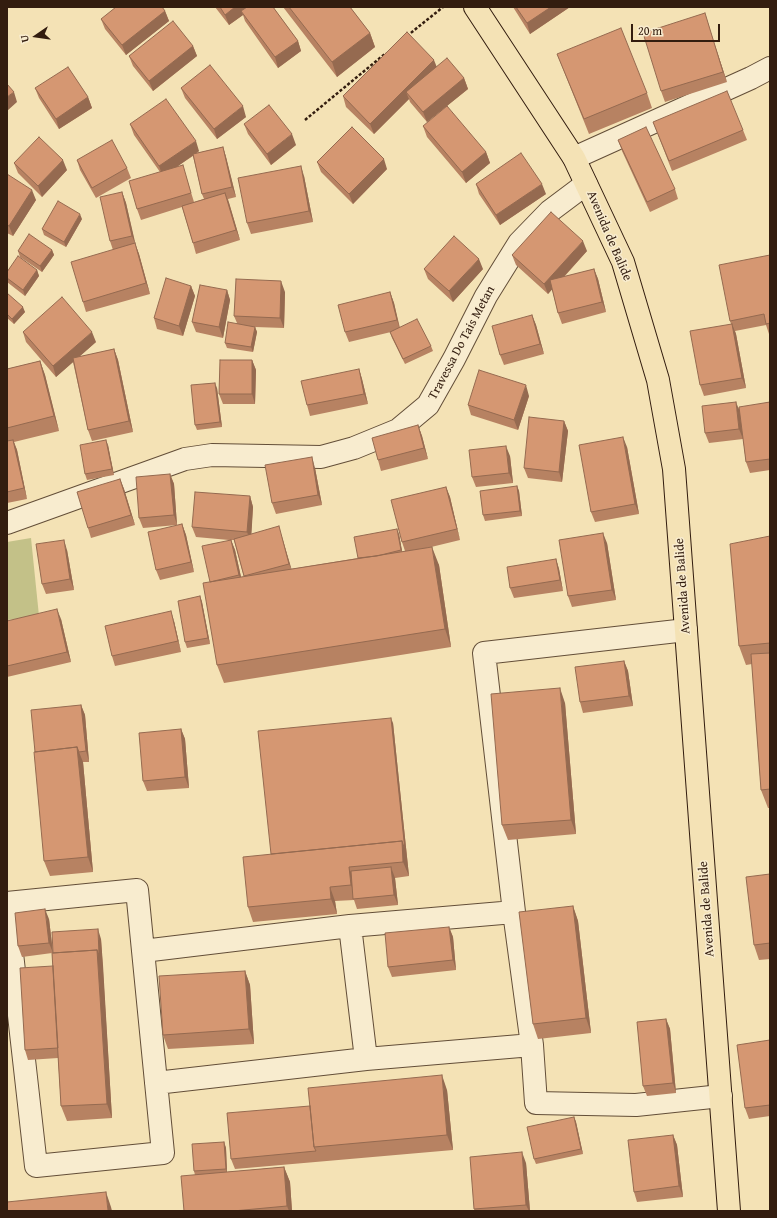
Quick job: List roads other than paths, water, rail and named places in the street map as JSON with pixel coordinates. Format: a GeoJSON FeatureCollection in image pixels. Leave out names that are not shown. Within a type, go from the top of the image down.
{"type":"FeatureCollection","features":[{"type":"Feature","properties":{"kind":"main road","name":"Avenida de Balide"},"geometry":{"type":"LineString","coordinates":[[475,7],[574,158],[623,262],[658,380],[674,469],[729,1211]]}},
{"type":"Feature","properties":{"kind":"street"},"geometry":{"type":"LineString","coordinates":[[574,158],[770,68]]}},
{"type":"Feature","properties":{"kind":"street","name":"Travessa Do Tais Metan"},"geometry":{"type":"LineString","coordinates":[[7,523],[185,459],[212,455],[321,457],[354,448],[398,430],[428,405],[454,359],[486,296],[519,243],[550,212],[586,184]]}},
{"type":"Feature","properties":{"kind":"street"},"geometry":{"type":"LineString","coordinates":[[686,630],[484,653],[514,912],[532,1045],[536,1103],[636,1105],[721,1096]]}},
{"type":"Feature","properties":{"kind":"street"},"geometry":{"type":"LineString","coordinates":[[7,903],[137,890],[163,1153],[36,1166],[16,1067],[7,910]]}},
{"type":"Feature","properties":{"kind":"street"},"geometry":{"type":"LineString","coordinates":[[143,951],[350,926],[514,912]]}},
{"type":"Feature","properties":{"kind":"street"},"geometry":{"type":"LineString","coordinates":[[350,926],[366,1059]]}},
{"type":"Feature","properties":{"kind":"street"},"geometry":{"type":"LineString","coordinates":[[156,1083],[366,1059],[532,1045]]}}]}
